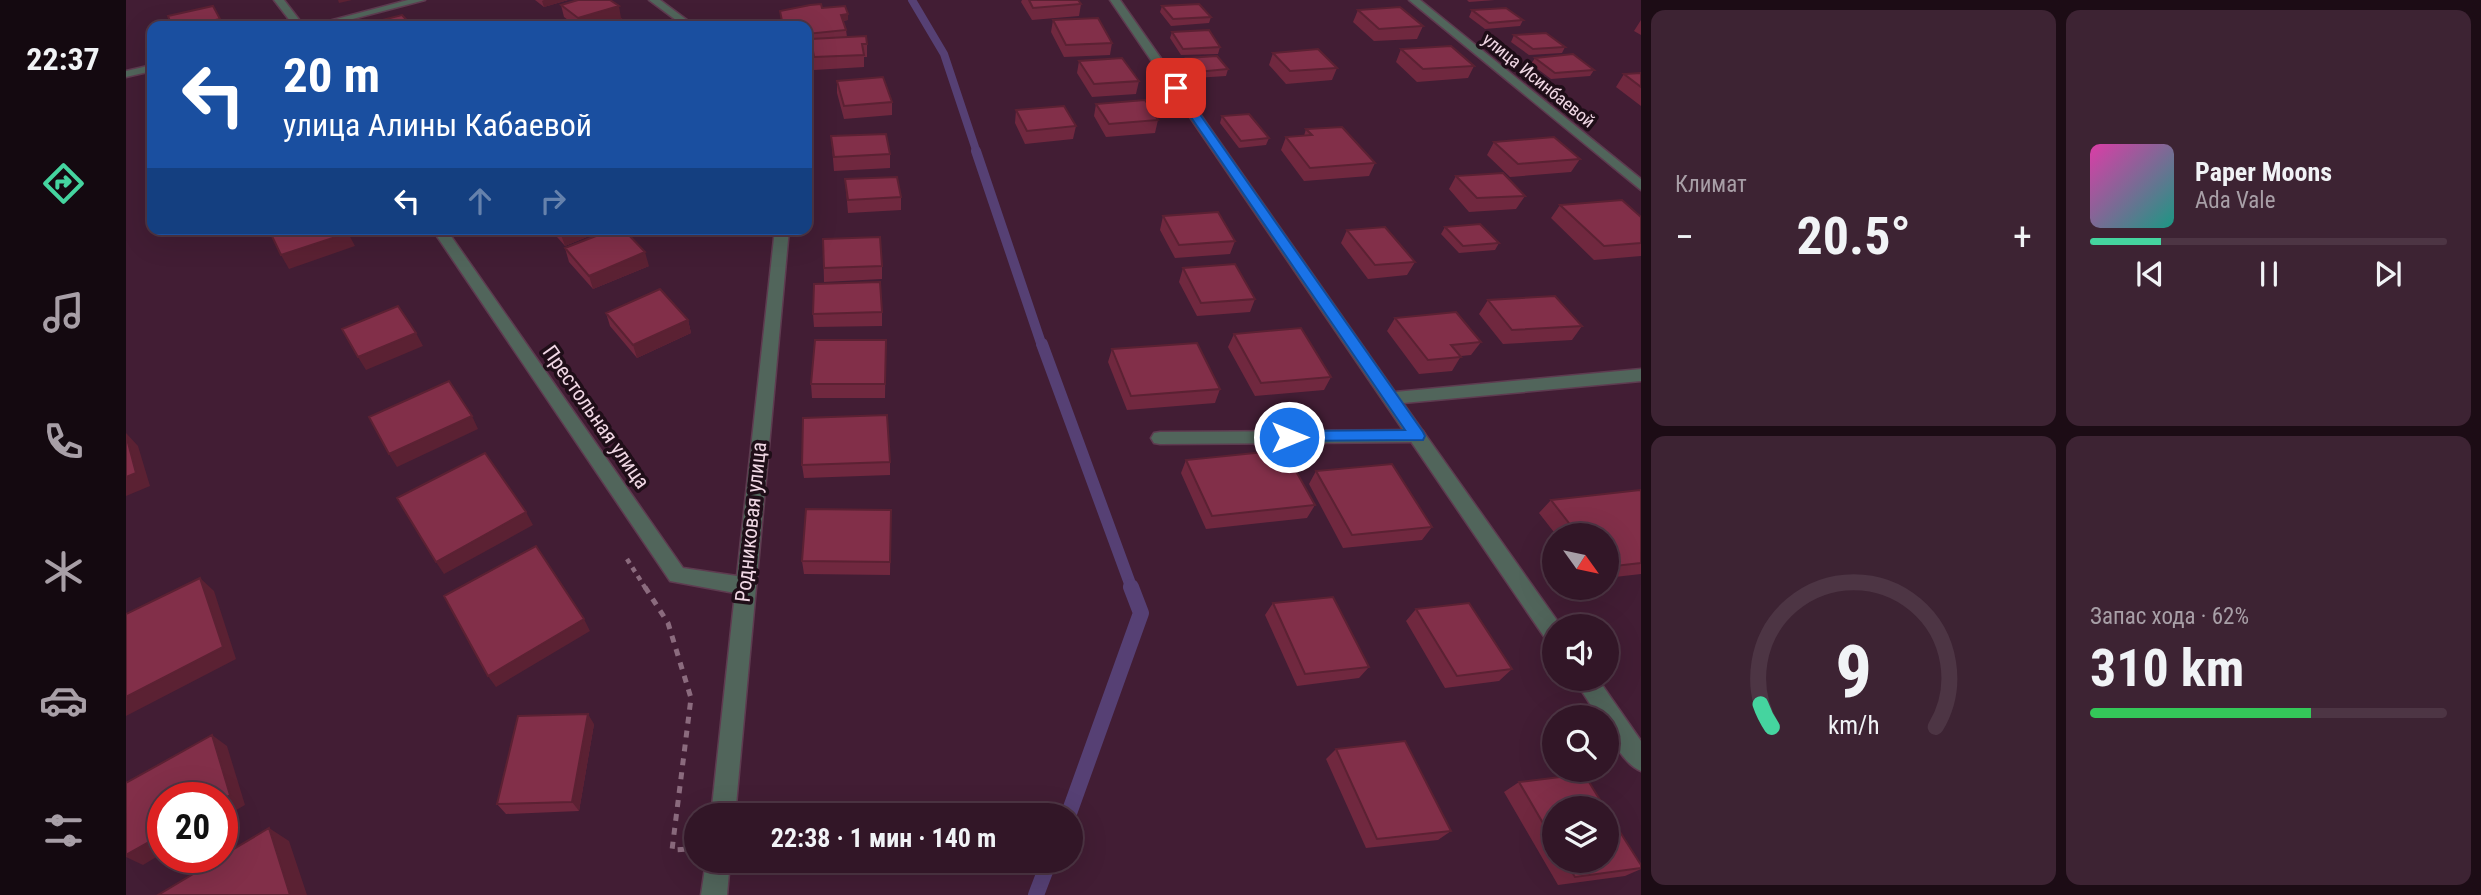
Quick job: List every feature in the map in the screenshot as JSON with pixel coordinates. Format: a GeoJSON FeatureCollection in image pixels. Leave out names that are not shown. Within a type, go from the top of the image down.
{"type":"FeatureCollection","features":[{"type":"Feature","properties":{"kind":"street"},"geometry":{"type":"LineString","coordinates":[[279,0],[295,21]]}},
{"type":"Feature","properties":{"kind":"street"},"geometry":{"type":"LineString","coordinates":[[335,21],[420,0]]}},
{"type":"Feature","properties":{"kind":"street"},"geometry":{"type":"LineString","coordinates":[[654,0],[683,21]]}},
{"type":"Feature","properties":{"kind":"street"},"geometry":{"type":"LineString","coordinates":[[1115,0],[1542,617]]}},
{"type":"Feature","properties":{"kind":"street","name":"улица Исинбаевой"},"geometry":{"type":"LineString","coordinates":[[1414,0],[1641,186]]}},
{"type":"Feature","properties":{"kind":"street"},"geometry":{"type":"LineString","coordinates":[[126,74],[147,69]]}},
{"type":"Feature","properties":{"kind":"street","name":"Престольная улица"},"geometry":{"type":"LineString","coordinates":[[443,235],[677,575],[744,586]]}},
{"type":"Feature","properties":{"kind":"street","name":"Родниковая улица"},"geometry":{"type":"LineString","coordinates":[[724,803],[781,235]]}},
{"type":"Feature","properties":{"kind":"street"},"geometry":{"type":"LineString","coordinates":[[1391,398],[1641,375]]}},
{"type":"Feature","properties":{"kind":"street"},"geometry":{"type":"LineString","coordinates":[[1160,438],[1417,436]]}},
{"type":"Feature","properties":{"kind":"street"},"geometry":{"type":"LineString","coordinates":[[1593,691],[1641,760]]}},
{"type":"Feature","properties":{"kind":"street"},"geometry":{"type":"LineString","coordinates":[[714,895],[717,873]]}},
{"type":"Feature","properties":{"kind":"path"},"geometry":{"type":"LineString","coordinates":[[623,554],[668,623],[691,698],[672,850],[684,850]]}},
{"type":"Feature","properties":{"kind":"building"},"geometry":{"type":"Polygon","coordinates":[[[578,0],[610,0],[619,6],[578,18],[561,5],[578,0]]]}},
{"type":"Feature","properties":{"kind":"building"},"geometry":{"type":"Polygon","coordinates":[[[1029,0],[1078,0],[1081,4],[1033,8],[1029,0]]]}},
{"type":"Feature","properties":{"kind":"building"},"geometry":{"type":"Polygon","coordinates":[[[821,4],[822,8],[845,6],[848,14],[841,15],[846,30],[812,33],[812,21],[782,21],[780,11],[821,4]]]}},
{"type":"Feature","properties":{"kind":"building"},"geometry":{"type":"Polygon","coordinates":[[[1199,4],[1211,17],[1173,19],[1162,6],[1199,4]]]}},
{"type":"Feature","properties":{"kind":"building"},"geometry":{"type":"Polygon","coordinates":[[[213,6],[220,19],[170,21],[168,16],[213,6]]]}},
{"type":"Feature","properties":{"kind":"building"},"geometry":{"type":"Polygon","coordinates":[[[1400,7],[1423,26],[1379,29],[1358,10],[1400,7]]]}},
{"type":"Feature","properties":{"kind":"building"},"geometry":{"type":"Polygon","coordinates":[[[1506,8],[1523,20],[1489,23],[1472,10],[1506,8]]]}},
{"type":"Feature","properties":{"kind":"building"},"geometry":{"type":"Polygon","coordinates":[[[402,15],[407,21],[378,21],[402,15]]]}},
{"type":"Feature","properties":{"kind":"building"},"geometry":{"type":"Polygon","coordinates":[[[1098,18],[1112,43],[1066,45],[1053,20],[1098,18]]]}},
{"type":"Feature","properties":{"kind":"building"},"geometry":{"type":"Polygon","coordinates":[[[1209,30],[1220,47],[1183,49],[1172,32],[1209,30]]]}},
{"type":"Feature","properties":{"kind":"building"},"geometry":{"type":"Polygon","coordinates":[[[1546,33],[1565,47],[1533,49],[1514,35],[1546,33]]]}},
{"type":"Feature","properties":{"kind":"building"},"geometry":{"type":"Polygon","coordinates":[[[866,36],[867,44],[862,44],[864,55],[814,57],[812,39],[866,36]]]}},
{"type":"Feature","properties":{"kind":"building"},"geometry":{"type":"Polygon","coordinates":[[[1451,46],[1474,66],[1423,69],[1401,49],[1451,46]]]}},
{"type":"Feature","properties":{"kind":"building"},"geometry":{"type":"Polygon","coordinates":[[[1318,49],[1337,68],[1290,71],[1273,53],[1318,49]]]}},
{"type":"Feature","properties":{"kind":"building"},"geometry":{"type":"Polygon","coordinates":[[[1573,54],[1594,70],[1555,73],[1535,58],[1573,54]]]}},
{"type":"Feature","properties":{"kind":"building"},"geometry":{"type":"Polygon","coordinates":[[[1217,56],[1228,69],[1197,72],[1186,58],[1217,56]]]}},
{"type":"Feature","properties":{"kind":"building"},"geometry":{"type":"Polygon","coordinates":[[[1122,58],[1139,81],[1094,84],[1079,61],[1122,58]]]}},
{"type":"Feature","properties":{"kind":"building"},"geometry":{"type":"Polygon","coordinates":[[[1641,73],[1641,87],[1624,74],[1641,73]]]}},
{"type":"Feature","properties":{"kind":"building"},"geometry":{"type":"Polygon","coordinates":[[[883,77],[892,102],[844,106],[837,81],[883,77]]]}},
{"type":"Feature","properties":{"kind":"building"},"geometry":{"type":"Polygon","coordinates":[[[1145,100],[1158,120],[1109,124],[1096,104],[1145,100]]]}},
{"type":"Feature","properties":{"kind":"building"},"geometry":{"type":"Polygon","coordinates":[[[1064,106],[1076,126],[1027,131],[1016,110],[1064,106]]]}},
{"type":"Feature","properties":{"kind":"building"},"geometry":{"type":"Polygon","coordinates":[[[1249,114],[1269,138],[1241,141],[1222,116],[1249,114]]]}},
{"type":"Feature","properties":{"kind":"building"},"geometry":{"type":"Polygon","coordinates":[[[1342,127],[1375,163],[1310,168],[1286,137],[1312,135],[1306,129],[1342,127]]]}},
{"type":"Feature","properties":{"kind":"building"},"geometry":{"type":"Polygon","coordinates":[[[886,134],[890,154],[834,157],[831,136],[886,134]]]}},
{"type":"Feature","properties":{"kind":"building"},"geometry":{"type":"Polygon","coordinates":[[[1554,137],[1580,159],[1518,164],[1494,142],[1554,137]]]}},
{"type":"Feature","properties":{"kind":"building"},"geometry":{"type":"Polygon","coordinates":[[[1503,173],[1525,196],[1477,198],[1456,176],[1503,173]]]}},
{"type":"Feature","properties":{"kind":"building"},"geometry":{"type":"Polygon","coordinates":[[[897,177],[901,197],[848,200],[845,179],[897,177]]]}},
{"type":"Feature","properties":{"kind":"building"},"geometry":{"type":"Polygon","coordinates":[[[1622,200],[1641,217],[1641,243],[1604,246],[1560,205],[1622,200]]]}},
{"type":"Feature","properties":{"kind":"building"},"geometry":{"type":"Polygon","coordinates":[[[1218,212],[1235,241],[1179,245],[1163,216],[1218,212]]]}},
{"type":"Feature","properties":{"kind":"building"},"geometry":{"type":"Polygon","coordinates":[[[1480,224],[1499,243],[1463,246],[1445,227],[1480,224]]]}},
{"type":"Feature","properties":{"kind":"building"},"geometry":{"type":"Polygon","coordinates":[[[1385,227],[1415,262],[1375,265],[1347,230],[1385,227]]]}},
{"type":"Feature","properties":{"kind":"building"},"geometry":{"type":"Polygon","coordinates":[[[271,235],[342,235],[281,255],[271,235]]]}},
{"type":"Feature","properties":{"kind":"building"},"geometry":{"type":"Polygon","coordinates":[[[599,235],[629,235],[645,252],[589,276],[565,248],[599,235]]]}},
{"type":"Feature","properties":{"kind":"building"},"geometry":{"type":"Polygon","coordinates":[[[880,237],[882,266],[824,268],[823,239],[880,237]]]}},
{"type":"Feature","properties":{"kind":"building"},"geometry":{"type":"Polygon","coordinates":[[[1235,264],[1255,299],[1201,303],[1183,268],[1235,264]]]}},
{"type":"Feature","properties":{"kind":"building"},"geometry":{"type":"Polygon","coordinates":[[[880,282],[882,312],[813,314],[814,284],[880,282]]]}},
{"type":"Feature","properties":{"kind":"building"},"geometry":{"type":"Polygon","coordinates":[[[660,289],[688,320],[633,345],[606,313],[660,289]]]}},
{"type":"Feature","properties":{"kind":"building"},"geometry":{"type":"Polygon","coordinates":[[[1555,296],[1582,326],[1512,330],[1488,300],[1555,296]]]}},
{"type":"Feature","properties":{"kind":"building"},"geometry":{"type":"Polygon","coordinates":[[[398,306],[416,333],[358,357],[342,329],[398,306]]]}},
{"type":"Feature","properties":{"kind":"building"},"geometry":{"type":"Polygon","coordinates":[[[1456,312],[1481,342],[1451,345],[1461,357],[1428,360],[1395,318],[1456,312]]]}},
{"type":"Feature","properties":{"kind":"building"},"geometry":{"type":"Polygon","coordinates":[[[1301,328],[1331,377],[1261,383],[1234,334],[1301,328]]]}},
{"type":"Feature","properties":{"kind":"building"},"geometry":{"type":"Polygon","coordinates":[[[815,340],[886,340],[885,384],[811,384],[815,340]]]}},
{"type":"Feature","properties":{"kind":"building"},"geometry":{"type":"Polygon","coordinates":[[[1197,343],[1220,389],[1131,396],[1112,349],[1197,343]]]}},
{"type":"Feature","properties":{"kind":"building"},"geometry":{"type":"Polygon","coordinates":[[[449,381],[472,416],[389,454],[369,417],[449,381]]]}},
{"type":"Feature","properties":{"kind":"building"},"geometry":{"type":"Polygon","coordinates":[[[887,415],[890,462],[802,465],[803,418],[887,415]]]}},
{"type":"Feature","properties":{"kind":"building"},"geometry":{"type":"Polygon","coordinates":[[[126,435],[136,473],[126,477],[126,435]]]}},
{"type":"Feature","properties":{"kind":"building"},"geometry":{"type":"Polygon","coordinates":[[[1284,450],[1315,505],[1212,516],[1186,460],[1284,450]]]}},
{"type":"Feature","properties":{"kind":"building"},"geometry":{"type":"Polygon","coordinates":[[[485,453],[526,512],[436,562],[397,498],[485,453]]]}},
{"type":"Feature","properties":{"kind":"building"},"geometry":{"type":"Polygon","coordinates":[[[1392,464],[1432,527],[1352,535],[1316,471],[1392,464]]]}},
{"type":"Feature","properties":{"kind":"building"},"geometry":{"type":"Polygon","coordinates":[[[1640,490],[1641,563],[1619,566],[1619,523],[1569,523],[1551,500],[1640,490]]]}},
{"type":"Feature","properties":{"kind":"building"},"geometry":{"type":"Polygon","coordinates":[[[806,509],[891,510],[890,562],[802,561],[806,509]]]}},
{"type":"Feature","properties":{"kind":"building"},"geometry":{"type":"Polygon","coordinates":[[[536,546],[584,619],[488,676],[444,596],[536,546]]]}},
{"type":"Feature","properties":{"kind":"building"},"geometry":{"type":"Polygon","coordinates":[[[200,578],[223,647],[126,697],[126,614],[200,578]]]}},
{"type":"Feature","properties":{"kind":"building"},"geometry":{"type":"Polygon","coordinates":[[[1333,597],[1369,667],[1305,674],[1273,603],[1333,597]]]}},
{"type":"Feature","properties":{"kind":"building"},"geometry":{"type":"Polygon","coordinates":[[[1469,603],[1512,669],[1457,676],[1416,609],[1469,603]]]}},
{"type":"Feature","properties":{"kind":"building"},"geometry":{"type":"Polygon","coordinates":[[[588,714],[572,802],[497,804],[518,716],[588,714]]]}},
{"type":"Feature","properties":{"kind":"building"},"geometry":{"type":"Polygon","coordinates":[[[212,735],[226,782],[147,782],[147,843],[126,855],[126,783],[212,735]]]}},
{"type":"Feature","properties":{"kind":"building"},"geometry":{"type":"Polygon","coordinates":[[[1405,741],[1451,831],[1377,839],[1336,749],[1405,741]]]}},
{"type":"Feature","properties":{"kind":"building"},"geometry":{"type":"Polygon","coordinates":[[[1542,779],[1542,782],[1589,782],[1598,796],[1542,796],[1542,821],[1519,782],[1542,779]]]}},
{"type":"Feature","properties":{"kind":"building"},"geometry":{"type":"Polygon","coordinates":[[[269,828],[290,895],[158,895],[195,873],[238,873],[238,846],[269,828]]]}},
{"type":"Feature","properties":{"kind":"building"},"geometry":{"type":"Polygon","coordinates":[[[1619,830],[1641,865],[1641,868],[1619,871],[1619,830]]]}},
{"type":"Feature","properties":{"kind":"building"},"geometry":{"type":"Polygon","coordinates":[[[1572,873],[1604,873],[1575,877],[1572,873]]]}},
{"type":"Feature","properties":{"kind":"waterway"},"geometry":{"type":"LineString","coordinates":[[912,0],[944,54],[977,153]]}},
{"type":"Feature","properties":{"kind":"waterway"},"geometry":{"type":"LineString","coordinates":[[976,151],[1042,346]]}},
{"type":"Feature","properties":{"kind":"waterway"},"geometry":{"type":"LineString","coordinates":[[1042,344],[1132,589]]}},
{"type":"Feature","properties":{"kind":"waterway"},"geometry":{"type":"LineString","coordinates":[[1073,803],[1141,613],[1131,587]]}},
{"type":"Feature","properties":{"kind":"waterway"},"geometry":{"type":"LineString","coordinates":[[1036,895],[1044,873]]}},
{"type":"Feature","properties":{"kind":"route"},"geometry":{"type":"LineString","coordinates":[[1176,88],[1417,436],[1289,437]]}}]}
